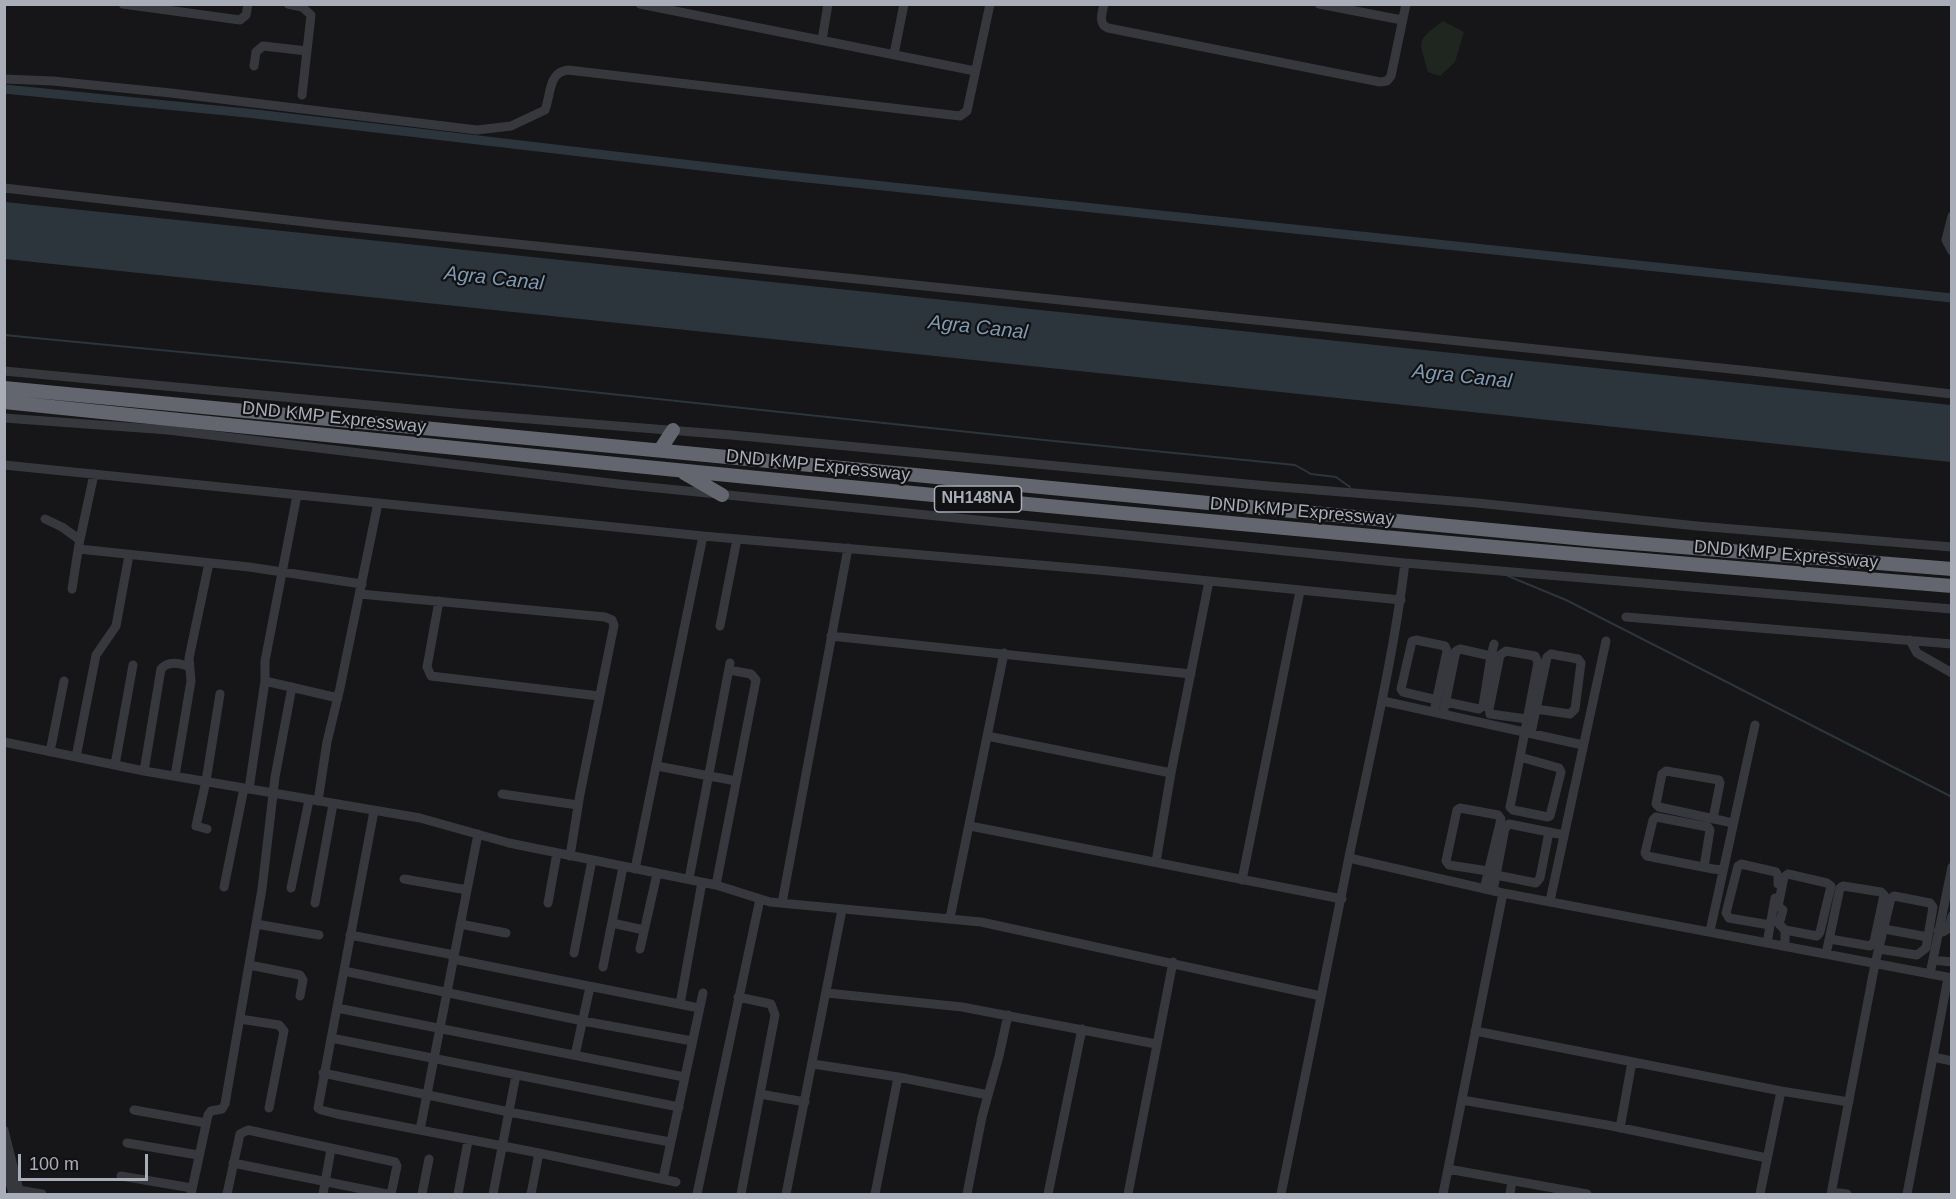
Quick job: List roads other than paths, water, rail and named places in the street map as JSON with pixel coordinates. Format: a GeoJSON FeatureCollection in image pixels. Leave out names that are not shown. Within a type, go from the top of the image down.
{"type":"FeatureCollection","features":[{"type":"Feature","properties":{"kind":"highway","name":"DND KMP Expressway"},"geometry":{"type":"LineString","coordinates":[[4,388],[1584,539],[1952,569]]}},
{"type":"Feature","properties":{"kind":"highway","name":"DND KMP Expressway"},"geometry":{"type":"LineString","coordinates":[[4,402],[679,470],[1478,546],[1952,586]]}},
{"type":"Feature","properties":{"kind":"highway"},"geometry":{"type":"LineString","coordinates":[[660,450],[673,430]]}},
{"type":"Feature","properties":{"kind":"highway"},"geometry":{"type":"LineString","coordinates":[[679,470],[722,495]]}},
{"type":"Feature","properties":{"kind":"street"},"geometry":{"type":"LineString","coordinates":[[124,5],[240,20],[246,15],[248,4]]}},
{"type":"Feature","properties":{"kind":"street"},"geometry":{"type":"LineString","coordinates":[[288,4],[302,7],[311,15],[302,95]]}},
{"type":"Feature","properties":{"kind":"street"},"geometry":{"type":"LineString","coordinates":[[640,4],[975,70]]}},
{"type":"Feature","properties":{"kind":"street"},"geometry":{"type":"LineString","coordinates":[[822,40],[828,4]]}},
{"type":"Feature","properties":{"kind":"street"},"geometry":{"type":"LineString","coordinates":[[894,54],[904,4]]}},
{"type":"Feature","properties":{"kind":"street"},"geometry":{"type":"LineString","coordinates":[[4,78],[171,93],[436,126],[489,130],[511,126],[545,110],[553,80],[559,72],[564,70],[957,116],[967,111],[990,4]]}},
{"type":"Feature","properties":{"kind":"street"},"geometry":{"type":"LineString","coordinates":[[1104,4],[1101,22],[1108,28],[1380,82],[1387,81],[1391,76],[1406,4]]}},
{"type":"Feature","properties":{"kind":"street"},"geometry":{"type":"LineString","coordinates":[[1319,4],[1402,20]]}},
{"type":"Feature","properties":{"kind":"street"},"geometry":{"type":"LineString","coordinates":[[254,66],[256,52],[263,46],[307,51]]}},
{"type":"Feature","properties":{"kind":"street"},"geometry":{"type":"LineString","coordinates":[[4,188],[321,224],[1760,372],[1952,394]]}},
{"type":"Feature","properties":{"kind":"street"},"geometry":{"type":"LineString","coordinates":[[1951,246],[1946,240],[1952,216]]}},
{"type":"Feature","properties":{"kind":"street"},"geometry":{"type":"LineString","coordinates":[[4,371],[1477,503],[1697,526],[1952,547]]}},
{"type":"Feature","properties":{"kind":"street"},"geometry":{"type":"LineString","coordinates":[[4,418],[168,430],[606,483],[1405,563],[1952,609]]}},
{"type":"Feature","properties":{"kind":"street"},"geometry":{"type":"LineString","coordinates":[[4,465],[704,536],[1401,600]]}},
{"type":"Feature","properties":{"kind":"street"},"geometry":{"type":"LineString","coordinates":[[72,589],[94,474]]}},
{"type":"Feature","properties":{"kind":"street"},"geometry":{"type":"LineString","coordinates":[[224,887],[246,789],[265,681],[266,661],[297,495]]}},
{"type":"Feature","properties":{"kind":"street"},"geometry":{"type":"LineString","coordinates":[[291,888],[338,698],[378,503]]}},
{"type":"Feature","properties":{"kind":"street"},"geometry":{"type":"LineString","coordinates":[[45,519],[62,527],[79,544],[129,555],[283,572],[361,589],[439,601],[610,618],[614,625],[570,856]]}},
{"type":"Feature","properties":{"kind":"street"},"geometry":{"type":"LineString","coordinates":[[634,869],[704,536]]}},
{"type":"Feature","properties":{"kind":"street"},"geometry":{"type":"LineString","coordinates":[[720,626],[737,539]]}},
{"type":"Feature","properties":{"kind":"street"},"geometry":{"type":"LineString","coordinates":[[782,903],[848,548]]}},
{"type":"Feature","properties":{"kind":"street"},"geometry":{"type":"LineString","coordinates":[[76,757],[96,655],[116,626],[129,555]]}},
{"type":"Feature","properties":{"kind":"street"},"geometry":{"type":"LineString","coordinates":[[175,776],[191,674],[190,656],[209,563]]}},
{"type":"Feature","properties":{"kind":"street"},"geometry":{"type":"LineString","coordinates":[[1281,1194],[1383,701],[1401,600],[1405,563]]}},
{"type":"Feature","properties":{"kind":"street"},"geometry":{"type":"LineString","coordinates":[[1156,862],[1209,581]]}},
{"type":"Feature","properties":{"kind":"street"},"geometry":{"type":"LineString","coordinates":[[1242,880],[1300,591]]}},
{"type":"Feature","properties":{"kind":"street"},"geometry":{"type":"LineString","coordinates":[[439,601],[427,667],[430,676],[599,696]]}},
{"type":"Feature","properties":{"kind":"street"},"geometry":{"type":"LineString","coordinates":[[1626,617],[1952,644]]}},
{"type":"Feature","properties":{"kind":"street"},"geometry":{"type":"LineString","coordinates":[[831,636],[1191,674]]}},
{"type":"Feature","properties":{"kind":"street"},"geometry":{"type":"LineString","coordinates":[[1910,640],[1917,652],[1952,673]]}},
{"type":"Feature","properties":{"kind":"street"},"geometry":{"type":"LineString","coordinates":[[1441,701],[1447,651],[1445,646],[1412,641],[1401,689],[1403,692],[1441,701],[1479,709],[1483,706],[1494,644]]}},
{"type":"Feature","properties":{"kind":"street"},"geometry":{"type":"LineString","coordinates":[[1550,901],[1606,641]]}},
{"type":"Feature","properties":{"kind":"street"},"geometry":{"type":"LineString","coordinates":[[1438,713],[1456,651],[1460,649],[1491,656]]}},
{"type":"Feature","properties":{"kind":"street"},"geometry":{"type":"LineString","coordinates":[[1527,719],[1490,714],[1489,709],[1500,655],[1506,651],[1535,656],[1538,662],[1527,719],[1528,733]]}},
{"type":"Feature","properties":{"kind":"street"},"geometry":{"type":"LineString","coordinates":[[950,918],[1004,653]]}},
{"type":"Feature","properties":{"kind":"street"},"geometry":{"type":"LineString","coordinates":[[1520,757],[1558,768],[1561,772],[1551,816],[1513,810],[1510,807],[1520,757],[1536,709],[1547,657],[1551,654],[1578,659],[1581,663],[1575,709],[1570,714],[1536,709]]}},
{"type":"Feature","properties":{"kind":"street"},"geometry":{"type":"LineString","coordinates":[[144,771],[161,669],[172,663],[189,667]]}},
{"type":"Feature","properties":{"kind":"street"},"geometry":{"type":"LineString","coordinates":[[115,765],[134,665]]}},
{"type":"Feature","properties":{"kind":"street"},"geometry":{"type":"LineString","coordinates":[[690,879],[729,666],[751,674],[756,677],[756,680],[716,885]]}},
{"type":"Feature","properties":{"kind":"street"},"geometry":{"type":"LineString","coordinates":[[50,752],[64,681]]}},
{"type":"Feature","properties":{"kind":"street"},"geometry":{"type":"LineString","coordinates":[[265,681],[338,698]]}},
{"type":"Feature","properties":{"kind":"street"},"geometry":{"type":"LineString","coordinates":[[121,1176],[191,1191],[209,1112],[222,1109],[225,1104],[256,924],[267,854],[273,793],[292,687]]}},
{"type":"Feature","properties":{"kind":"street"},"geometry":{"type":"LineString","coordinates":[[207,829],[196,826],[220,694]]}},
{"type":"Feature","properties":{"kind":"street"},"geometry":{"type":"LineString","coordinates":[[1383,701],[1583,745]]}},
{"type":"Feature","properties":{"kind":"street"},"geometry":{"type":"LineString","coordinates":[[1710,931],[1755,725]]}},
{"type":"Feature","properties":{"kind":"street"},"geometry":{"type":"LineString","coordinates":[[987,736],[1171,773]]}},
{"type":"Feature","properties":{"kind":"street"},"geometry":{"type":"LineString","coordinates":[[4,742],[144,771],[420,818],[570,856],[716,885],[760,899],[842,910],[950,918],[1005,926],[1321,996]]}},
{"type":"Feature","properties":{"kind":"street"},"geometry":{"type":"LineString","coordinates":[[657,766],[736,781]]}},
{"type":"Feature","properties":{"kind":"street"},"geometry":{"type":"LineString","coordinates":[[1713,819],[1719,780],[1666,771],[1662,774],[1656,804],[1659,807],[1713,819],[1733,823]]}},
{"type":"Feature","properties":{"kind":"street"},"geometry":{"type":"LineString","coordinates":[[502,794],[578,805]]}},
{"type":"Feature","properties":{"kind":"street"},"geometry":{"type":"LineString","coordinates":[[315,903],[333,804]]}},
{"type":"Feature","properties":{"kind":"street"},"geometry":{"type":"LineString","coordinates":[[1443,1194],[1475,1031],[1493,891],[1492,873],[1500,819],[1498,815],[1460,808],[1457,810],[1446,861],[1449,865],[1492,873],[1536,883],[1540,878],[1549,832]]}},
{"type":"Feature","properties":{"kind":"street"},"geometry":{"type":"LineString","coordinates":[[374,811],[317,1103],[318,1108],[468,1141],[539,1153],[676,1182]]}},
{"type":"Feature","properties":{"kind":"street"},"geometry":{"type":"LineString","coordinates":[[1704,867],[1710,830],[1708,827],[1656,817],[1653,820],[1647,856],[1704,867],[1723,870]]}},
{"type":"Feature","properties":{"kind":"street"},"geometry":{"type":"LineString","coordinates":[[1492,873],[1505,828],[1509,824],[1564,835]]}},
{"type":"Feature","properties":{"kind":"street"},"geometry":{"type":"LineString","coordinates":[[970,826],[1342,899]]}},
{"type":"Feature","properties":{"kind":"street"},"geometry":{"type":"LineString","coordinates":[[420,1130],[478,834]]}},
{"type":"Feature","properties":{"kind":"street"},"geometry":{"type":"LineString","coordinates":[[548,903],[557,853]]}},
{"type":"Feature","properties":{"kind":"street"},"geometry":{"type":"LineString","coordinates":[[1349,858],[1493,891],[1950,978],[1907,1194]]}},
{"type":"Feature","properties":{"kind":"street"},"geometry":{"type":"LineString","coordinates":[[574,953],[592,860]]}},
{"type":"Feature","properties":{"kind":"street"},"geometry":{"type":"LineString","coordinates":[[1767,943],[1770,926],[1778,876],[1776,872],[1741,864],[1738,866],[1727,915],[1729,918],[1770,926]]}},
{"type":"Feature","properties":{"kind":"street"},"geometry":{"type":"LineString","coordinates":[[603,967],[623,867]]}},
{"type":"Feature","properties":{"kind":"street"},"geometry":{"type":"LineString","coordinates":[[1930,974],[1952,867]]}},
{"type":"Feature","properties":{"kind":"street"},"geometry":{"type":"LineString","coordinates":[[640,948],[657,874]]}},
{"type":"Feature","properties":{"kind":"street"},"geometry":{"type":"LineString","coordinates":[[1785,930],[1817,936],[1821,932],[1831,886],[1827,883],[1788,874],[1784,877],[1778,906],[1783,910],[1779,924],[1785,930],[1785,946]]}},
{"type":"Feature","properties":{"kind":"street"},"geometry":{"type":"LineString","coordinates":[[404,879],[467,890]]}},
{"type":"Feature","properties":{"kind":"street"},"geometry":{"type":"LineString","coordinates":[[680,1004],[702,882]]}},
{"type":"Feature","properties":{"kind":"street"},"geometry":{"type":"LineString","coordinates":[[1826,954],[1840,888],[1843,886],[1881,892],[1884,896],[1882,907],[1874,942],[1870,946],[1830,939]]}},
{"type":"Feature","properties":{"kind":"street"},"geometry":{"type":"LineString","coordinates":[[1847,1194],[1831,1193],[1875,964],[1891,898],[1894,896],[1930,903],[1933,907],[1926,948],[1917,955],[1879,949]]}},
{"type":"Feature","properties":{"kind":"street"},"geometry":{"type":"LineString","coordinates":[[697,1194],[760,899]]}},
{"type":"Feature","properties":{"kind":"street"},"geometry":{"type":"LineString","coordinates":[[786,1194],[842,910]]}},
{"type":"Feature","properties":{"kind":"street"},"geometry":{"type":"LineString","coordinates":[[1938,931],[1943,933],[1948,929],[1952,916]]}},
{"type":"Feature","properties":{"kind":"street"},"geometry":{"type":"LineString","coordinates":[[612,923],[644,930]]}},
{"type":"Feature","properties":{"kind":"street"},"geometry":{"type":"LineString","coordinates":[[256,924],[318,935]]}},
{"type":"Feature","properties":{"kind":"street"},"geometry":{"type":"LineString","coordinates":[[460,924],[506,933]]}},
{"type":"Feature","properties":{"kind":"street"},"geometry":{"type":"LineString","coordinates":[[1884,929],[1928,937]]}},
{"type":"Feature","properties":{"kind":"street"},"geometry":{"type":"LineString","coordinates":[[350,935],[699,1008]]}},
{"type":"Feature","properties":{"kind":"street"},"geometry":{"type":"LineString","coordinates":[[1933,960],[1952,962]]}},
{"type":"Feature","properties":{"kind":"street"},"geometry":{"type":"LineString","coordinates":[[1128,1194],[1173,963]]}},
{"type":"Feature","properties":{"kind":"street"},"geometry":{"type":"LineString","coordinates":[[249,965],[300,975],[303,980],[300,996]]}},
{"type":"Feature","properties":{"kind":"street"},"geometry":{"type":"LineString","coordinates":[[344,971],[583,1022],[692,1041]]}},
{"type":"Feature","properties":{"kind":"street"},"geometry":{"type":"LineString","coordinates":[[575,1055],[590,987]]}},
{"type":"Feature","properties":{"kind":"street"},"geometry":{"type":"LineString","coordinates":[[663,1179],[703,993]]}},
{"type":"Feature","properties":{"kind":"street"},"geometry":{"type":"LineString","coordinates":[[827,993],[930,1003],[1008,1015],[1156,1044]]}},
{"type":"Feature","properties":{"kind":"street"},"geometry":{"type":"LineString","coordinates":[[738,997],[767,1002],[775,1010],[741,1194]]}},
{"type":"Feature","properties":{"kind":"street"},"geometry":{"type":"LineString","coordinates":[[337,1008],[684,1077]]}},
{"type":"Feature","properties":{"kind":"street"},"geometry":{"type":"LineString","coordinates":[[967,1194],[1008,1015]]}},
{"type":"Feature","properties":{"kind":"street"},"geometry":{"type":"LineString","coordinates":[[240,1019],[279,1025],[284,1031],[269,1108]]}},
{"type":"Feature","properties":{"kind":"street"},"geometry":{"type":"LineString","coordinates":[[1048,1194],[1082,1029]]}},
{"type":"Feature","properties":{"kind":"street"},"geometry":{"type":"LineString","coordinates":[[1475,1031],[1781,1091],[1849,1102]]}},
{"type":"Feature","properties":{"kind":"street"},"geometry":{"type":"LineString","coordinates":[[331,1038],[679,1107]]}},
{"type":"Feature","properties":{"kind":"street"},"geometry":{"type":"LineString","coordinates":[[1933,1058],[1952,1061]]}},
{"type":"Feature","properties":{"kind":"street"},"geometry":{"type":"LineString","coordinates":[[1620,1128],[1632,1062]]}},
{"type":"Feature","properties":{"kind":"street"},"geometry":{"type":"LineString","coordinates":[[813,1064],[897,1077],[988,1095]]}},
{"type":"Feature","properties":{"kind":"street"},"geometry":{"type":"LineString","coordinates":[[323,1073],[427,1096],[670,1142]]}},
{"type":"Feature","properties":{"kind":"street"},"geometry":{"type":"LineString","coordinates":[[493,1194],[516,1075]]}},
{"type":"Feature","properties":{"kind":"street"},"geometry":{"type":"LineString","coordinates":[[875,1194],[897,1077]]}},
{"type":"Feature","properties":{"kind":"street"},"geometry":{"type":"LineString","coordinates":[[1760,1194],[1781,1091]]}},
{"type":"Feature","properties":{"kind":"street"},"geometry":{"type":"LineString","coordinates":[[760,1094],[805,1102]]}},
{"type":"Feature","properties":{"kind":"street"},"geometry":{"type":"LineString","coordinates":[[1462,1100],[1620,1128],[1767,1158]]}},
{"type":"Feature","properties":{"kind":"street"},"geometry":{"type":"LineString","coordinates":[[134,1110],[206,1123]]}},
{"type":"Feature","properties":{"kind":"street"},"geometry":{"type":"LineString","coordinates":[[4,1130],[9,1177]]}},
{"type":"Feature","properties":{"kind":"street"},"geometry":{"type":"LineString","coordinates":[[227,1194],[233,1163],[240,1134],[244,1130],[395,1162],[397,1166],[389,1194],[233,1163]]}},
{"type":"Feature","properties":{"kind":"street"},"geometry":{"type":"LineString","coordinates":[[458,1194],[468,1141]]}},
{"type":"Feature","properties":{"kind":"street"},"geometry":{"type":"LineString","coordinates":[[127,1143],[198,1155]]}},
{"type":"Feature","properties":{"kind":"street"},"geometry":{"type":"LineString","coordinates":[[323,1194],[331,1149]]}},
{"type":"Feature","properties":{"kind":"street"},"geometry":{"type":"LineString","coordinates":[[531,1194],[539,1153]]}},
{"type":"Feature","properties":{"kind":"street"},"geometry":{"type":"LineString","coordinates":[[422,1194],[429,1159]]}},
{"type":"Feature","properties":{"kind":"street"},"geometry":{"type":"LineString","coordinates":[[4,1160],[17,1193],[42,1194]]}},
{"type":"Feature","properties":{"kind":"street"},"geometry":{"type":"LineString","coordinates":[[1448,1169],[1584,1194]]}},
{"type":"Feature","properties":{"kind":"street"},"geometry":{"type":"LineString","coordinates":[[1510,1194],[1512,1181]]}},
{"type":"Feature","properties":{"kind":"water","name":"Agra Canal"},"geometry":{"type":"Polygon","coordinates":[[[5,202],[1951,405],[1951,462],[5,259],[5,202]]]}},
{"type":"Feature","properties":{"kind":"waterway"},"geometry":{"type":"LineString","coordinates":[[4,89],[247,113],[769,174],[1952,298]]}},
{"type":"Feature","properties":{"kind":"waterway"},"geometry":{"type":"LineString","coordinates":[[4,335],[545,387],[1295,465],[1311,474],[1336,477],[1350,487]]}},
{"type":"Feature","properties":{"kind":"waterway"},"geometry":{"type":"LineString","coordinates":[[1508,576],[1566,600],[1952,797]]}}]}
